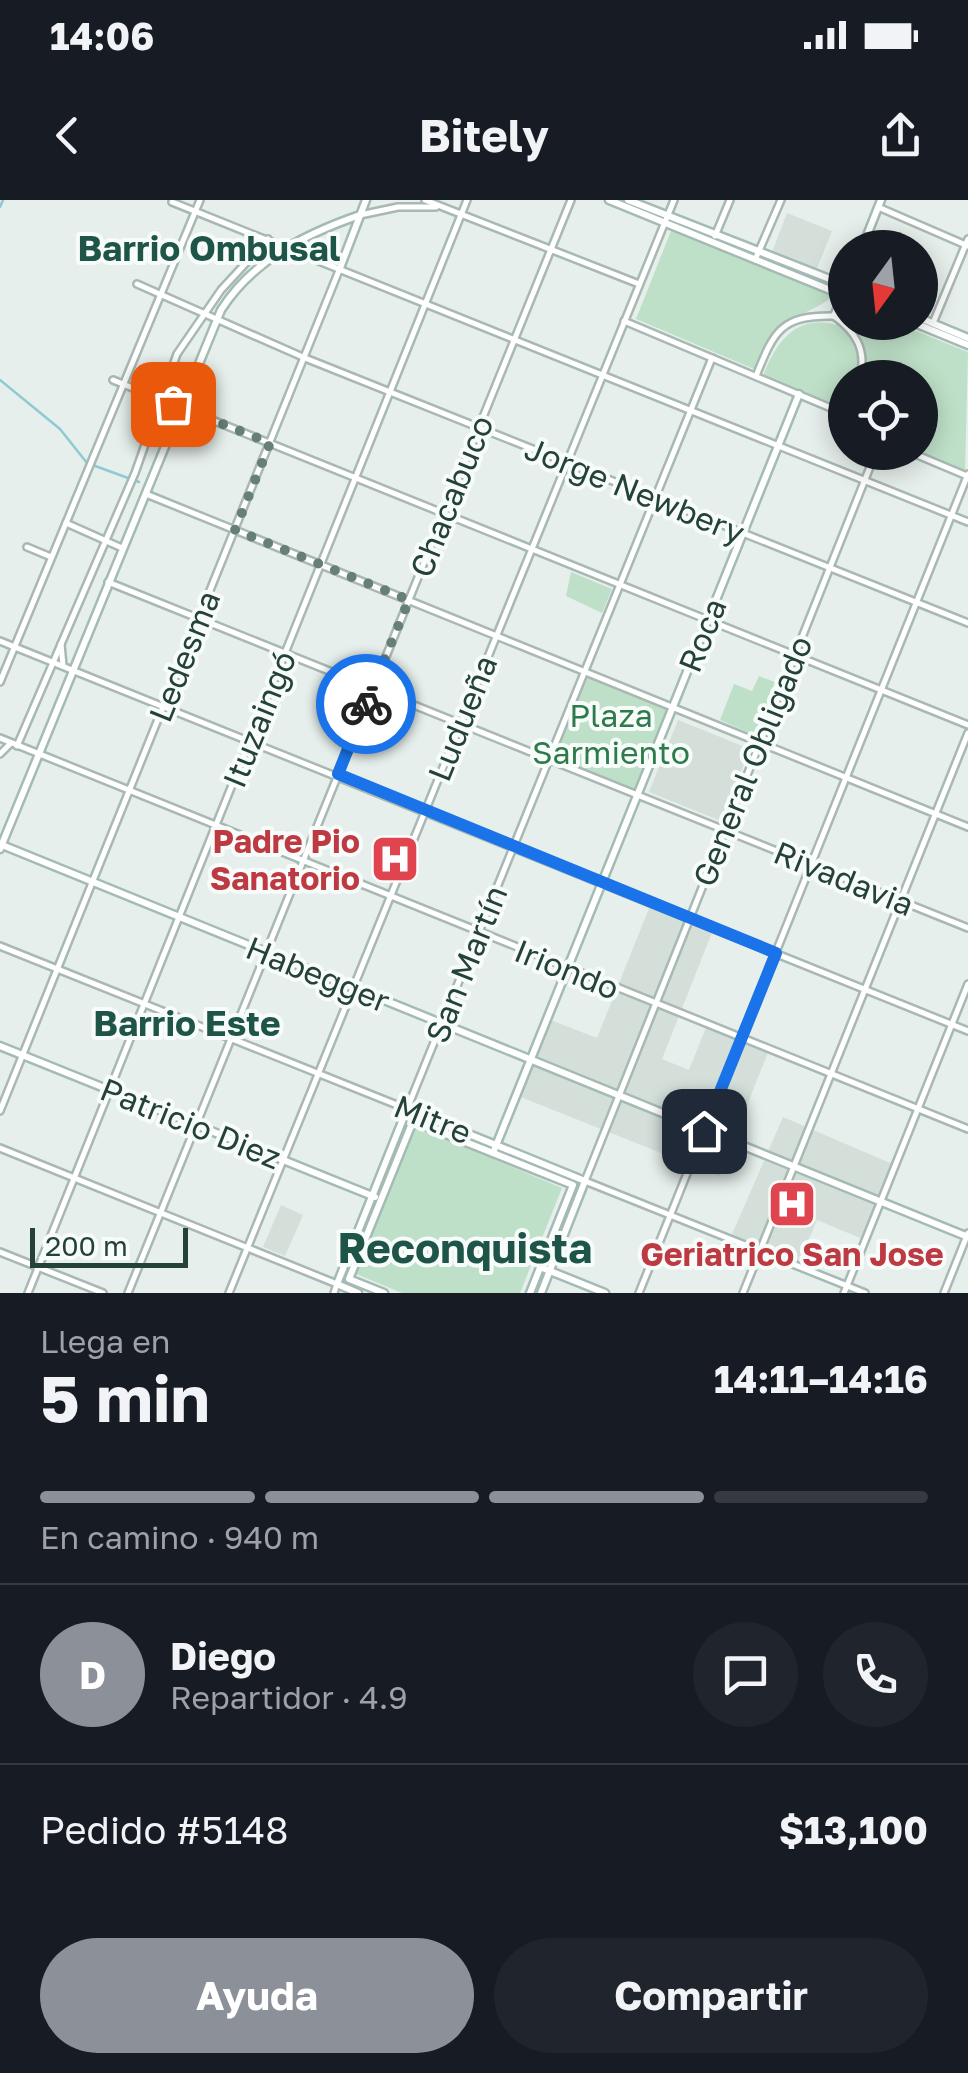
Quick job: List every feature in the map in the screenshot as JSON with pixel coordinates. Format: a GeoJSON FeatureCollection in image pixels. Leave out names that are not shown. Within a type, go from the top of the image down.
{"type":"FeatureCollection","features":[{"type":"Feature","properties":{"kind":"street"},"geometry":{"type":"LineString","coordinates":[[0,682],[200,200]]}},
{"type":"Feature","properties":{"kind":"street","name":"Ledesma"},"geometry":{"type":"LineString","coordinates":[[0,1110],[366,200]]}},
{"type":"Feature","properties":{"kind":"street"},"geometry":{"type":"LineString","coordinates":[[425,200],[639,284]]}},
{"type":"Feature","properties":{"kind":"street","name":"Ituzaingó"},"geometry":{"type":"LineString","coordinates":[[28,1293],[466,200]]}},
{"type":"Feature","properties":{"kind":"street","name":"Chacabuco"},"geometry":{"type":"LineString","coordinates":[[128,1293],[571,200]]}},
{"type":"Feature","properties":{"kind":"street"},"geometry":{"type":"LineString","coordinates":[[610,200],[714,236],[757,257]]}},
{"type":"Feature","properties":{"kind":"street"},"geometry":{"type":"LineString","coordinates":[[628,200],[666,220],[828,286]]}},
{"type":"Feature","properties":{"kind":"street","name":"Ludueña"},"geometry":{"type":"LineString","coordinates":[[229,1293],[674,200]]}},
{"type":"Feature","properties":{"kind":"street"},"geometry":{"type":"LineString","coordinates":[[714,236],[730,200]]}},
{"type":"Feature","properties":{"kind":"street"},"geometry":{"type":"LineString","coordinates":[[757,257],[781,200]]}},
{"type":"Feature","properties":{"kind":"street"},"geometry":{"type":"LineString","coordinates":[[172,202],[968,522]]}},
{"type":"Feature","properties":{"kind":"street"},"geometry":{"type":"LineString","coordinates":[[868,230],[877,203],[967,243],[938,313]]}},
{"type":"Feature","properties":{"kind":"street"},"geometry":{"type":"LineString","coordinates":[[1,846],[216,321],[243,280],[288,247],[360,215],[398,207],[444,207]]}},
{"type":"Feature","properties":{"kind":"street"},"geometry":{"type":"LineString","coordinates":[[0,754],[14,744],[51,663],[102,539],[132,478],[176,354],[203,314],[268,240]]}},
{"type":"Feature","properties":{"kind":"street","name":"Jorge Newbery"},"geometry":{"type":"LineString","coordinates":[[137,284],[305,358],[968,623]]}},
{"type":"Feature","properties":{"kind":"street"},"geometry":{"type":"LineString","coordinates":[[756,376],[779,329],[796,319],[828,316]]}},
{"type":"Feature","properties":{"kind":"street"},"geometry":{"type":"LineString","coordinates":[[624,321],[828,407]]}},
{"type":"Feature","properties":{"kind":"street"},"geometry":{"type":"LineString","coordinates":[[938,330],[968,342]]}},
{"type":"Feature","properties":{"kind":"street","name":"San Martín"},"geometry":{"type":"LineString","coordinates":[[334,1293],[712,358]]}},
{"type":"Feature","properties":{"kind":"street"},"geometry":{"type":"LineString","coordinates":[[112,380],[881,690],[968,729],[742,1293]]}},
{"type":"Feature","properties":{"kind":"street","name":"Roca"},"geometry":{"type":"LineString","coordinates":[[494,1149],[799,394]]}},
{"type":"Feature","properties":{"kind":"street"},"geometry":{"type":"LineString","coordinates":[[639,1293],[968,475],[938,463]]}},
{"type":"Feature","properties":{"kind":"street","name":"General Obligado"},"geometry":{"type":"LineString","coordinates":[[540,1293],[870,470]]}},
{"type":"Feature","properties":{"kind":"street"},"geometry":{"type":"LineString","coordinates":[[146,494],[968,827]]}},
{"type":"Feature","properties":{"kind":"street"},"geometry":{"type":"LineString","coordinates":[[66,523],[122,548]]}},
{"type":"Feature","properties":{"kind":"street"},"geometry":{"type":"LineString","coordinates":[[27,547],[51,557]]}},
{"type":"Feature","properties":{"kind":"street","name":"Rivadavia"},"geometry":{"type":"LineString","coordinates":[[108,582],[968,928]]}},
{"type":"Feature","properties":{"kind":"street"},"geometry":{"type":"LineString","coordinates":[[62,636],[63,666]]}},
{"type":"Feature","properties":{"kind":"street"},"geometry":{"type":"LineString","coordinates":[[0,641],[968,1031]]}},
{"type":"Feature","properties":{"kind":"street","name":"Iriondo"},"geometry":{"type":"LineString","coordinates":[[0,738],[128,794],[968,1129]]}},
{"type":"Feature","properties":{"kind":"street","name":"Habegger"},"geometry":{"type":"LineString","coordinates":[[1,846],[968,1235]]}},
{"type":"Feature","properties":{"kind":"street","name":"Mitre"},"geometry":{"type":"LineString","coordinates":[[0,946],[407,1109],[572,1185],[540,1266]]}},
{"type":"Feature","properties":{"kind":"street"},"geometry":{"type":"LineString","coordinates":[[845,1289],[968,984]]}},
{"type":"Feature","properties":{"kind":"street","name":"Patricio Diez"},"geometry":{"type":"LineString","coordinates":[[0,1046],[381,1200]]}},
{"type":"Feature","properties":{"kind":"street","name":"Mitre"},"geometry":{"type":"LineString","coordinates":[[381,1200],[413,1121],[585,1181],[845,1289],[865,1293]]}},
{"type":"Feature","properties":{"kind":"street"},"geometry":{"type":"LineString","coordinates":[[0,1148],[358,1293]]}},
{"type":"Feature","properties":{"kind":"street"},"geometry":{"type":"LineString","coordinates":[[381,1200],[349,1279],[384,1293]]}},
{"type":"Feature","properties":{"kind":"street"},"geometry":{"type":"LineString","coordinates":[[944,1293],[968,1235]]}},
{"type":"Feature","properties":{"kind":"street"},"geometry":{"type":"LineString","coordinates":[[0,1252],[103,1293]]}},
{"type":"Feature","properties":{"kind":"street"},"geometry":{"type":"LineString","coordinates":[[530,1293],[540,1266],[605,1293]]}},
{"type":"Feature","properties":{"kind":"shaded area"},"geometry":{"type":"Polygon","coordinates":[[[787,213],[830,230],[815,273],[771,255],[787,213]]]}},
{"type":"Feature","properties":{"kind":"shaded area"},"geometry":{"type":"Polygon","coordinates":[[[678,720],[750,749],[721,821],[649,792],[678,720]]]}},
{"type":"Feature","properties":{"kind":"shaded area"},"geometry":{"type":"Polygon","coordinates":[[[652,901],[715,925],[662,1059],[689,1070],[707,1025],[769,1050],[719,1176],[518,1096],[548,1019],[597,1038],[652,901]]]}},
{"type":"Feature","properties":{"kind":"shaded area"},"geometry":{"type":"Polygon","coordinates":[[[783,1117],[897,1166],[865,1240],[817,1220],[797,1268],[730,1239],[783,1117]]]}},
{"type":"Feature","properties":{"kind":"shaded area"},"geometry":{"type":"Polygon","coordinates":[[[281,1205],[303,1215],[285,1256],[263,1247],[281,1205]]]}},
{"type":"Feature","properties":{"kind":"green space"},"geometry":{"type":"Polygon","coordinates":[[[671,231],[828,292],[828,300],[777,329],[754,369],[636,319],[671,231]]]}},
{"type":"Feature","properties":{"kind":"green space"},"geometry":{"type":"Polygon","coordinates":[[[828,324],[828,340],[938,340],[968,352],[965,473],[938,462],[938,360],[828,360],[828,404],[763,376],[774,352],[789,334],[799,327],[828,324]]]}},
{"type":"Feature","properties":{"kind":"green space"},"geometry":{"type":"Polygon","coordinates":[[[571,572],[612,589],[602,613],[566,596],[571,572]]]}},
{"type":"Feature","properties":{"kind":"green space","name":"Plaza Sarmiento"},"geometry":{"type":"Polygon","coordinates":[[[587,676],[667,709],[634,791],[554,758],[587,676]]]}},
{"type":"Feature","properties":{"kind":"green space"},"geometry":{"type":"Polygon","coordinates":[[[759,676],[775,682],[754,735],[720,720],[734,684],[752,691],[759,676]]]}},
{"type":"Feature","properties":{"kind":"green space"},"geometry":{"type":"Polygon","coordinates":[[[415,1126],[562,1188],[520,1293],[402,1293],[356,1274],[415,1126]]]}},
{"type":"Feature","properties":{"kind":"waterway"},"geometry":{"type":"LineString","coordinates":[[0,207],[3,200]]}},
{"type":"Feature","properties":{"kind":"waterway"},"geometry":{"type":"LineString","coordinates":[[0,380],[60,429],[87,463],[139,482]]}},
{"type":"Feature","properties":{"kind":"way so far"},"geometry":{"type":"LineString","coordinates":[[173,404],[270,443],[235,530],[409,600],[366,704]]}},
{"type":"Feature","properties":{"kind":"place","name":"Padre Pio Sanatorio"},"geometry":{"type":"Point","coordinates":[395,859]}},
{"type":"Feature","properties":{"kind":"place","name":"Geriatrico San Jose"},"geometry":{"type":"Point","coordinates":[792,1204]}},
{"type":"Feature","properties":{"kind":"district","name":"Barrio Ombusal"},"geometry":{"type":"Point","coordinates":[209,248]}},
{"type":"Feature","properties":{"kind":"district","name":"Barrio Este"},"geometry":{"type":"Point","coordinates":[187,1023]}},
{"type":"Feature","properties":{"kind":"district","name":"Reconquista"},"geometry":{"type":"Point","coordinates":[465,1247]}},
{"type":"Feature","properties":{"kind":"route"},"geometry":{"type":"LineString","coordinates":[[366,704],[338,774],[776,953],[704,1131]]}}]}
